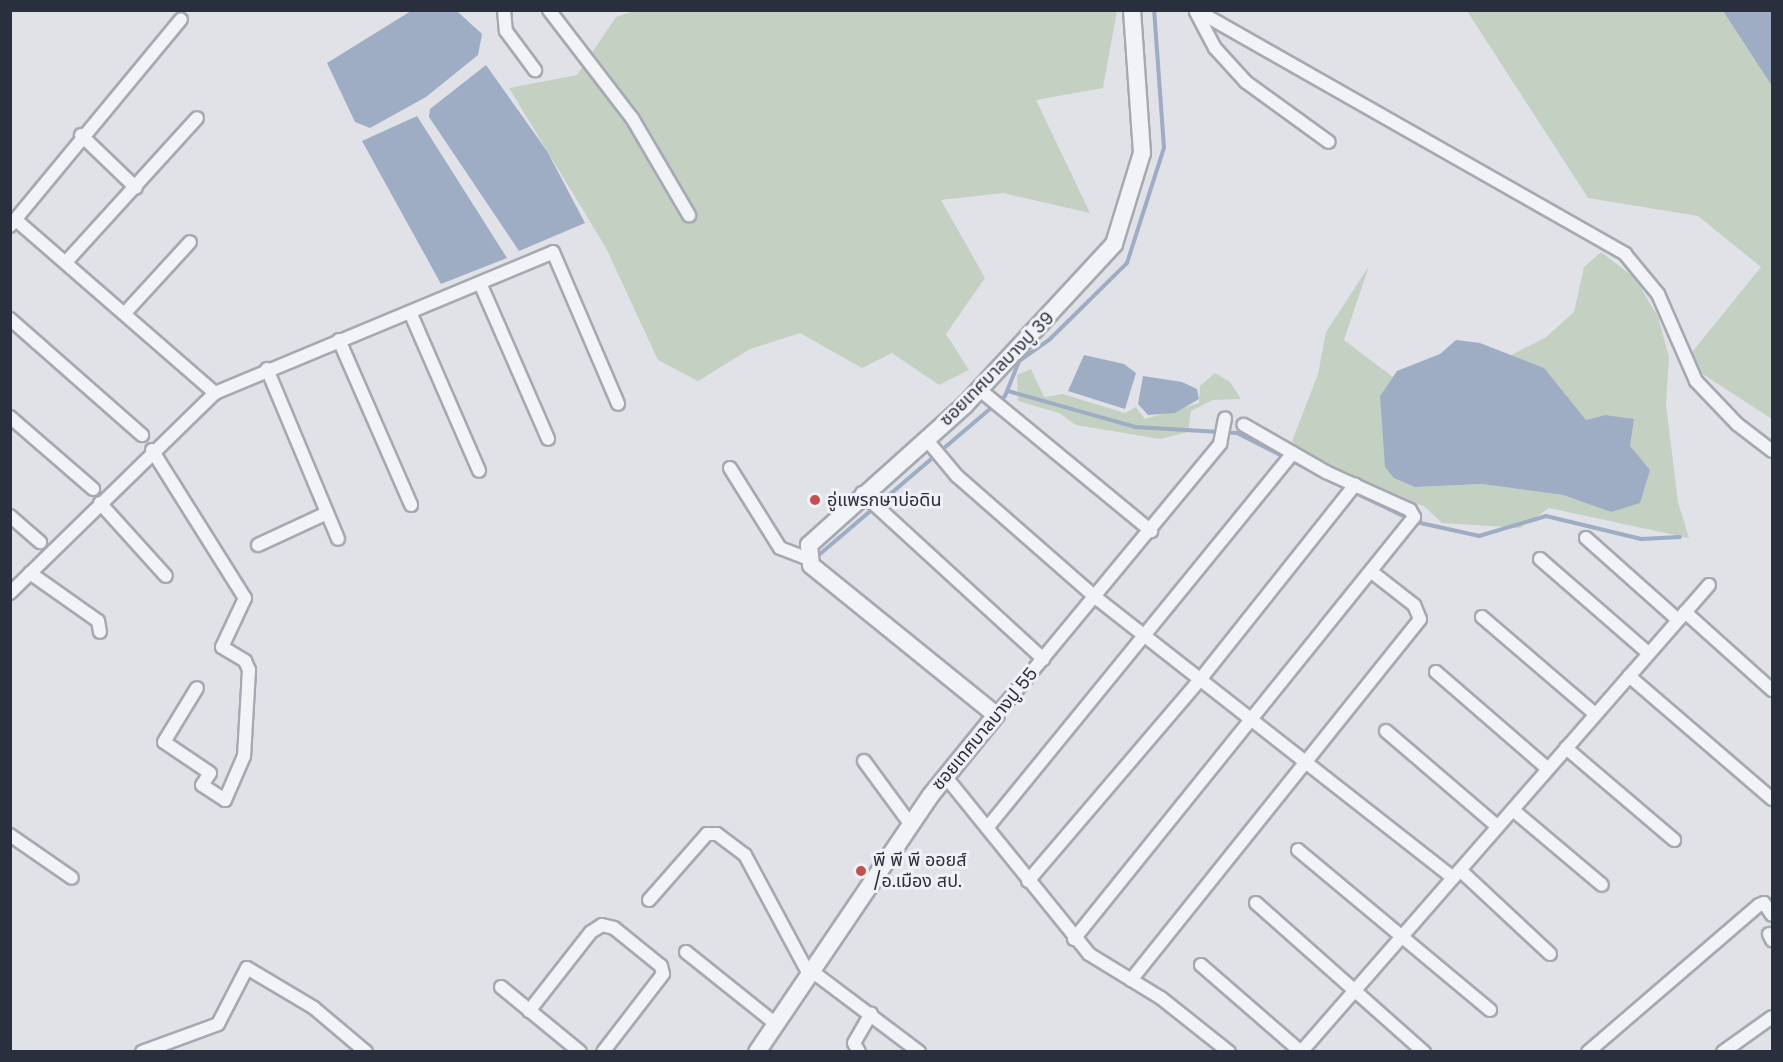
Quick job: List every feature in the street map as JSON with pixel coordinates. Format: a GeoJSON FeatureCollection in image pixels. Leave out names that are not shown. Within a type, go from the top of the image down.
{"type":"FeatureCollection","features":[{"type":"Feature","properties":{"kind":"street"},"geometry":{"type":"LineString","coordinates":[[504,10],[506,31],[535,70]]}},
{"type":"Feature","properties":{"kind":"street"},"geometry":{"type":"LineString","coordinates":[[549,10],[632,118],[689,215]]}},
{"type":"Feature","properties":{"kind":"street","name":"ซอยเทศบาลบางปู 39"},"geometry":{"type":"LineString","coordinates":[[808,559],[813,537],[871,500],[928,443],[986,394],[1103,260],[1126,217],[1139,172],[1143,123],[1132,10]]}},
{"type":"Feature","properties":{"kind":"street"},"geometry":{"type":"LineString","coordinates":[[1196,10],[1215,48],[1246,82],[1329,142]]}},
{"type":"Feature","properties":{"kind":"street"},"geometry":{"type":"LineString","coordinates":[[1196,10],[1625,254],[1658,294],[1696,381],[1737,424],[1773,451]]}},
{"type":"Feature","properties":{"kind":"street"},"geometry":{"type":"LineString","coordinates":[[181,19],[81,135],[13,223],[67,261],[215,393]]}},
{"type":"Feature","properties":{"kind":"street"},"geometry":{"type":"LineString","coordinates":[[67,261],[136,188],[197,118]]}},
{"type":"Feature","properties":{"kind":"street"},"geometry":{"type":"LineString","coordinates":[[81,135],[136,188]]}},
{"type":"Feature","properties":{"kind":"street"},"geometry":{"type":"LineString","coordinates":[[125,313],[190,242]]}},
{"type":"Feature","properties":{"kind":"street"},"geometry":{"type":"LineString","coordinates":[[10,593],[152,450],[215,393],[267,369],[552,252],[618,404]]}},
{"type":"Feature","properties":{"kind":"street"},"geometry":{"type":"LineString","coordinates":[[480,283],[548,439]]}},
{"type":"Feature","properties":{"kind":"street"},"geometry":{"type":"LineString","coordinates":[[410,312],[479,471]]}},
{"type":"Feature","properties":{"kind":"street"},"geometry":{"type":"LineString","coordinates":[[10,319],[142,435]]}},
{"type":"Feature","properties":{"kind":"street"},"geometry":{"type":"LineString","coordinates":[[339,340],[411,505]]}},
{"type":"Feature","properties":{"kind":"street"},"geometry":{"type":"LineString","coordinates":[[267,369],[338,538]]}},
{"type":"Feature","properties":{"kind":"street"},"geometry":{"type":"LineString","coordinates":[[986,394],[1007,409],[1151,531]]}},
{"type":"Feature","properties":{"kind":"street"},"geometry":{"type":"LineString","coordinates":[[10,417],[93,489]]}},
{"type":"Feature","properties":{"kind":"street"},"geometry":{"type":"LineString","coordinates":[[1074,939],[1372,573],[1411,520],[1410,510],[1352,489],[1289,458],[1244,424]]}},
{"type":"Feature","properties":{"kind":"street","name":"ซอยเทศบาลบางปู 55"},"geometry":{"type":"LineString","coordinates":[[757,1052],[945,776],[1151,531],[1224,427]]}},
{"type":"Feature","properties":{"kind":"street"},"geometry":{"type":"LineString","coordinates":[[928,443],[940,459],[1095,597],[1199,681],[1456,874],[1550,954]]}},
{"type":"Feature","properties":{"kind":"street"},"geometry":{"type":"LineString","coordinates":[[152,450],[245,598],[222,647],[245,661],[249,670],[244,756],[225,800],[202,785],[210,773],[165,742],[197,688]]}},
{"type":"Feature","properties":{"kind":"street"},"geometry":{"type":"LineString","coordinates":[[987,828],[1146,638],[1289,458]]}},
{"type":"Feature","properties":{"kind":"street"},"geometry":{"type":"LineString","coordinates":[[730,468],[780,548],[808,559],[996,715]]}},
{"type":"Feature","properties":{"kind":"street"},"geometry":{"type":"LineString","coordinates":[[1028,881],[1199,681],[1352,489]]}},
{"type":"Feature","properties":{"kind":"street"},"geometry":{"type":"LineString","coordinates":[[871,500],[1043,659]]}},
{"type":"Feature","properties":{"kind":"street"},"geometry":{"type":"LineString","coordinates":[[100,503],[166,576]]}},
{"type":"Feature","properties":{"kind":"street"},"geometry":{"type":"LineString","coordinates":[[258,545],[327,513]]}},
{"type":"Feature","properties":{"kind":"street"},"geometry":{"type":"LineString","coordinates":[[10,516],[40,542]]}},
{"type":"Feature","properties":{"kind":"street"},"geometry":{"type":"LineString","coordinates":[[1586,538],[1773,690]]}},
{"type":"Feature","properties":{"kind":"street"},"geometry":{"type":"LineString","coordinates":[[1540,559],[1648,653]]}},
{"type":"Feature","properties":{"kind":"street"},"geometry":{"type":"LineString","coordinates":[[30,573],[98,621],[100,632]]}},
{"type":"Feature","properties":{"kind":"street"},"geometry":{"type":"LineString","coordinates":[[1131,980],[1420,619],[1414,605],[1372,573]]}},
{"type":"Feature","properties":{"kind":"street"},"geometry":{"type":"LineString","coordinates":[[1202,965],[1301,1051],[1405,936],[1497,826],[1709,585]]}},
{"type":"Feature","properties":{"kind":"street"},"geometry":{"type":"LineString","coordinates":[[1482,617],[1595,714]]}},
{"type":"Feature","properties":{"kind":"street"},"geometry":{"type":"LineString","coordinates":[[1436,672],[1548,769]]}},
{"type":"Feature","properties":{"kind":"street"},"geometry":{"type":"LineString","coordinates":[[1629,676],[1773,799]]}},
{"type":"Feature","properties":{"kind":"street"},"geometry":{"type":"LineString","coordinates":[[1386,731],[1497,826]]}},
{"type":"Feature","properties":{"kind":"street"},"geometry":{"type":"LineString","coordinates":[[1566,748],[1674,840]]}},
{"type":"Feature","properties":{"kind":"street"},"geometry":{"type":"LineString","coordinates":[[864,761],[911,825]]}},
{"type":"Feature","properties":{"kind":"street"},"geometry":{"type":"LineString","coordinates":[[945,776],[1074,939],[1229,1052]]}},
{"type":"Feature","properties":{"kind":"street"},"geometry":{"type":"LineString","coordinates":[[1513,810],[1602,885]]}},
{"type":"Feature","properties":{"kind":"street"},"geometry":{"type":"LineString","coordinates":[[649,900],[707,834],[717,834],[745,855],[811,974],[871,1014],[919,1052]]}},
{"type":"Feature","properties":{"kind":"street"},"geometry":{"type":"LineString","coordinates":[[10,835],[72,878]]}},
{"type":"Feature","properties":{"kind":"street"},"geometry":{"type":"LineString","coordinates":[[1298,850],[1405,936],[1490,1010]]}},
{"type":"Feature","properties":{"kind":"street"},"geometry":{"type":"LineString","coordinates":[[1256,903],[1424,1052]]}},
{"type":"Feature","properties":{"kind":"street"},"geometry":{"type":"LineString","coordinates":[[1588,1052],[1759,905],[1764,903],[1773,915]]}},
{"type":"Feature","properties":{"kind":"street"},"geometry":{"type":"LineString","coordinates":[[530,1011],[591,932],[602,924],[614,928],[661,966],[663,974],[603,1052]]}},
{"type":"Feature","properties":{"kind":"street"},"geometry":{"type":"LineString","coordinates":[[686,952],[776,1024]]}},
{"type":"Feature","properties":{"kind":"street"},"geometry":{"type":"LineString","coordinates":[[142,1052],[218,1024],[248,968],[314,1008],[366,1052]]}},
{"type":"Feature","properties":{"kind":"street"},"geometry":{"type":"LineString","coordinates":[[501,987],[580,1052]]}},
{"type":"Feature","properties":{"kind":"street"},"geometry":{"type":"LineString","coordinates":[[859,1052],[854,1043],[871,1014]]}},
{"type":"Feature","properties":{"kind":"street"},"geometry":{"type":"LineString","coordinates":[[1723,1052],[1773,1017]]}},
{"type":"Feature","properties":{"kind":"green space"},"geometry":{"type":"Polygon","coordinates":[[[635,11],[1117,11],[1103,88],[1036,100],[1090,213],[1003,193],[941,200],[985,278],[946,334],[969,370],[939,385],[892,353],[862,368],[800,333],[750,349],[698,381],[658,360],[606,248],[509,88],[577,75],[616,17],[635,11]]]}},
{"type":"Feature","properties":{"kind":"green space"},"geometry":{"type":"Polygon","coordinates":[[[1467,11],[1723,11],[1772,86],[1772,419],[1684,362],[1761,267],[1698,216],[1588,198],[1467,11]]]}},
{"type":"Feature","properties":{"kind":"green space"},"geometry":{"type":"Polygon","coordinates":[[[1601,252],[1635,278],[1658,317],[1669,357],[1666,405],[1678,502],[1689,538],[1549,508],[1520,528],[1442,523],[1424,506],[1361,487],[1307,461],[1292,441],[1318,374],[1326,332],[1369,266],[1344,340],[1393,377],[1380,396],[1415,487],[1482,484],[1563,495],[1611,512],[1630,446],[1605,415],[1586,420],[1544,369],[1509,356],[1545,338],[1574,312],[1584,267],[1601,252]]]}},
{"type":"Feature","properties":{"kind":"green space"},"geometry":{"type":"Polygon","coordinates":[[[1031,369],[1044,397],[1063,394],[1125,413],[1136,407],[1145,419],[1199,403],[1200,386],[1215,373],[1230,382],[1241,399],[1213,400],[1191,411],[1188,432],[1160,439],[1076,425],[1059,413],[1018,401],[1017,375],[1031,369]]]}},
{"type":"Feature","properties":{"kind":"water"},"geometry":{"type":"Polygon","coordinates":[[[411,11],[458,12],[482,34],[478,55],[426,97],[370,128],[355,122],[327,63],[411,11]]]}},
{"type":"Feature","properties":{"kind":"water"},"geometry":{"type":"Polygon","coordinates":[[[1723,11],[1772,11],[1772,86],[1723,11]]]}},
{"type":"Feature","properties":{"kind":"water"},"geometry":{"type":"Polygon","coordinates":[[[486,65],[547,151],[585,223],[519,251],[429,117],[430,109],[486,65]]]}},
{"type":"Feature","properties":{"kind":"water"},"geometry":{"type":"Polygon","coordinates":[[[417,116],[507,258],[441,284],[362,141],[417,116]]]}},
{"type":"Feature","properties":{"kind":"water"},"geometry":{"type":"Polygon","coordinates":[[[1456,340],[1480,343],[1544,368],[1586,420],[1605,415],[1634,419],[1630,446],[1650,470],[1640,503],[1611,512],[1563,495],[1482,484],[1415,487],[1394,478],[1385,467],[1380,396],[1397,371],[1440,354],[1456,340]]]}},
{"type":"Feature","properties":{"kind":"water"},"geometry":{"type":"Polygon","coordinates":[[[1084,355],[1124,364],[1136,373],[1125,409],[1068,391],[1084,355]]]}},
{"type":"Feature","properties":{"kind":"water"},"geometry":{"type":"Polygon","coordinates":[[[1143,376],[1182,382],[1197,389],[1199,399],[1175,413],[1148,415],[1138,404],[1143,376]]]}},
{"type":"Feature","properties":{"kind":"waterway"},"geometry":{"type":"LineString","coordinates":[[820,554],[1005,396],[1019,361],[1050,339],[1127,263],[1164,148],[1154,10]]}},
{"type":"Feature","properties":{"kind":"waterway"},"geometry":{"type":"LineString","coordinates":[[1008,391],[1135,427],[1237,433],[1316,473]]}},
{"type":"Feature","properties":{"kind":"waterway"},"geometry":{"type":"LineString","coordinates":[[1322,477],[1416,522],[1479,536],[1546,516],[1641,539],[1680,537]]}},
{"type":"Feature","properties":{"kind":"place","name":"อู่แพรกษาบ่อดิน"},"geometry":{"type":"Point","coordinates":[815,500]}},
{"type":"Feature","properties":{"kind":"place","name":"พี พี พี ออยส์ /อ.เมือง สป."},"geometry":{"type":"Point","coordinates":[861,871]}}]}
